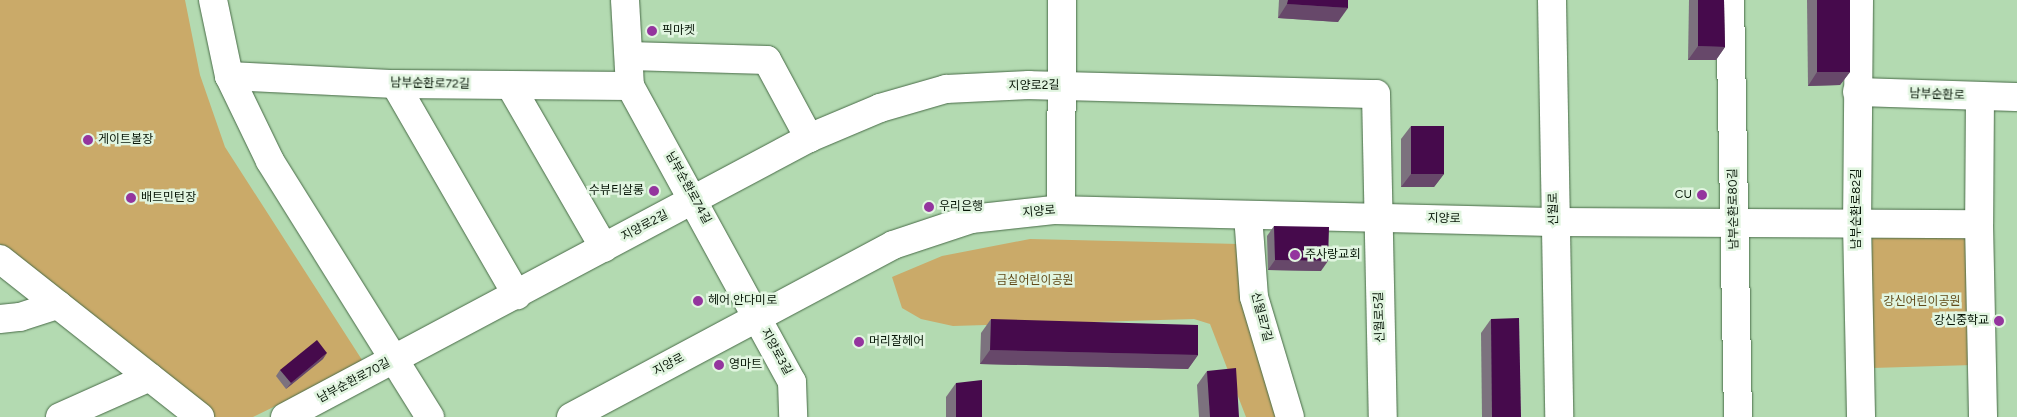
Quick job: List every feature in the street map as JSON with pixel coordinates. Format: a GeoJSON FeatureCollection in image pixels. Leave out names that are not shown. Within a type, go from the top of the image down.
{"type":"FeatureCollection","features":[{"type":"Feature","properties":{"kind":"street"},"geometry":{"type":"LineString","coordinates":[[213,0],[229,76],[270,161],[396,359],[430,417]]}},
{"type":"Feature","properties":{"kind":"street","name":"남부순환로74길"},"geometry":{"type":"LineString","coordinates":[[625,0],[630,86],[695,199],[757,317]]}},
{"type":"Feature","properties":{"kind":"street"},"geometry":{"type":"LineString","coordinates":[[1061,210],[1060,85],[1062,0]]}},
{"type":"Feature","properties":{"kind":"street","name":"신월로"},"geometry":{"type":"LineString","coordinates":[[1552,0],[1554,222],[1559,417]]}},
{"type":"Feature","properties":{"kind":"street","name":"남부순환로80길"},"geometry":{"type":"LineString","coordinates":[[1730,0],[1738,417]]}},
{"type":"Feature","properties":{"kind":"street","name":"남부순환로82길"},"geometry":{"type":"LineString","coordinates":[[1859,0],[1857,224],[1861,417]]}},
{"type":"Feature","properties":{"kind":"street"},"geometry":{"type":"LineString","coordinates":[[628,56],[766,60],[809,138]]}},
{"type":"Feature","properties":{"kind":"street","name":"남부순환로72길"},"geometry":{"type":"LineString","coordinates":[[229,76],[395,84],[630,86]]}},
{"type":"Feature","properties":{"kind":"street"},"geometry":{"type":"LineString","coordinates":[[395,84],[517,295]]}},
{"type":"Feature","properties":{"kind":"street"},"geometry":{"type":"LineString","coordinates":[[510,85],[604,248]]}},
{"type":"Feature","properties":{"kind":"street","name":"지양로2길"},"geometry":{"type":"LineString","coordinates":[[396,359],[809,138],[880,108],[946,88],[1060,85],[1376,94],[1378,218]]}},
{"type":"Feature","properties":{"kind":"street","name":"남부순환로"},"geometry":{"type":"LineString","coordinates":[[1857,92],[2017,97]]}},
{"type":"Feature","properties":{"kind":"street"},"geometry":{"type":"LineString","coordinates":[[1980,96],[1978,224],[1983,417]]}},
{"type":"Feature","properties":{"kind":"street","name":"지양로"},"geometry":{"type":"LineString","coordinates":[[571,417],[893,245],[971,219],[1061,210],[1554,222],[1978,224]]}},
{"type":"Feature","properties":{"kind":"street","name":"신월로7길"},"geometry":{"type":"LineString","coordinates":[[1248,215],[1254,297],[1290,417]]}},
{"type":"Feature","properties":{"kind":"street","name":"신월로5길"},"geometry":{"type":"LineString","coordinates":[[1378,218],[1383,417]]}},
{"type":"Feature","properties":{"kind":"street"},"geometry":{"type":"LineString","coordinates":[[0,259],[200,417]]}},
{"type":"Feature","properties":{"kind":"street"},"geometry":{"type":"LineString","coordinates":[[0,319],[20,317],[58,305]]}},
{"type":"Feature","properties":{"kind":"street","name":"지양로3길"},"geometry":{"type":"LineString","coordinates":[[757,317],[792,382],[793,417]]}},
{"type":"Feature","properties":{"kind":"street","name":"남부순환로70길"},"geometry":{"type":"LineString","coordinates":[[285,417],[396,359]]}},
{"type":"Feature","properties":{"kind":"street"},"geometry":{"type":"LineString","coordinates":[[60,417],[150,377]]}},
{"type":"Feature","properties":{"kind":"green space"},"geometry":{"type":"Polygon","coordinates":[[[0,0],[185,0],[200,75],[225,147],[364,363],[253,417],[215,417],[0,244],[0,0]]]}},
{"type":"Feature","properties":{"kind":"green space","name":"강신어린이공원"},"geometry":{"type":"Polygon","coordinates":[[[1969,233],[1973,365],[1872,368],[1872,238],[1969,233]]]}},
{"type":"Feature","properties":{"kind":"green space","name":"금실어린이공원"},"geometry":{"type":"Polygon","coordinates":[[[1030,239],[1239,244],[1278,417],[1246,417],[1210,324],[1194,319],[953,326],[921,319],[902,308],[892,277],[942,256],[1030,239]]]}},
{"type":"Feature","properties":{"kind":"building"},"geometry":{"type":"Polygon","coordinates":[[[1288,0],[1348,0],[1348,8],[1287,4],[1288,0]]]}},
{"type":"Feature","properties":{"kind":"building"},"geometry":{"type":"Polygon","coordinates":[[[1698,0],[1724,0],[1725,47],[1698,46],[1698,0]]]}},
{"type":"Feature","properties":{"kind":"building"},"geometry":{"type":"Polygon","coordinates":[[[1817,0],[1850,0],[1850,72],[1817,72],[1817,0]]]}},
{"type":"Feature","properties":{"kind":"building"},"geometry":{"type":"Polygon","coordinates":[[[1411,126],[1444,126],[1444,174],[1411,174],[1411,126]]]}},
{"type":"Feature","properties":{"kind":"building"},"geometry":{"type":"Polygon","coordinates":[[[1274,226],[1329,227],[1328,261],[1275,260],[1274,226]]]}},
{"type":"Feature","properties":{"kind":"building"},"geometry":{"type":"Polygon","coordinates":[[[1519,318],[1521,417],[1492,417],[1491,319],[1519,318]]]}},
{"type":"Feature","properties":{"kind":"building"},"geometry":{"type":"Polygon","coordinates":[[[991,319],[1198,325],[1198,355],[990,350],[991,319]]]}},
{"type":"Feature","properties":{"kind":"building"},"geometry":{"type":"Polygon","coordinates":[[[317,340],[327,353],[291,383],[280,370],[317,340]]]}},
{"type":"Feature","properties":{"kind":"building"},"geometry":{"type":"Polygon","coordinates":[[[1236,368],[1239,417],[1210,417],[1207,371],[1236,368]]]}},
{"type":"Feature","properties":{"kind":"building"},"geometry":{"type":"Polygon","coordinates":[[[982,380],[982,417],[956,417],[956,383],[982,380]]]}},
{"type":"Feature","properties":{"kind":"place","name":"픽마켓"},"geometry":{"type":"Point","coordinates":[652,31]}},
{"type":"Feature","properties":{"kind":"place","name":"게이트볼장"},"geometry":{"type":"Point","coordinates":[88,140]}},
{"type":"Feature","properties":{"kind":"place","name":"수뷰티살롱"},"geometry":{"type":"Point","coordinates":[654,191]}},
{"type":"Feature","properties":{"kind":"place","name":"CU"},"geometry":{"type":"Point","coordinates":[1702,195]}},
{"type":"Feature","properties":{"kind":"place","name":"배트민턴장"},"geometry":{"type":"Point","coordinates":[131,198]}},
{"type":"Feature","properties":{"kind":"place","name":"우리은행"},"geometry":{"type":"Point","coordinates":[929,207]}},
{"type":"Feature","properties":{"kind":"place","name":"주사랑교회"},"geometry":{"type":"Point","coordinates":[1295,255]}},
{"type":"Feature","properties":{"kind":"place","name":"헤어 안다미로"},"geometry":{"type":"Point","coordinates":[698,301]}},
{"type":"Feature","properties":{"kind":"place","name":"강신중학교"},"geometry":{"type":"Point","coordinates":[1999,321]}},
{"type":"Feature","properties":{"kind":"place","name":"머리잘헤어"},"geometry":{"type":"Point","coordinates":[859,342]}},
{"type":"Feature","properties":{"kind":"place","name":"영마트"},"geometry":{"type":"Point","coordinates":[719,365]}}]}
